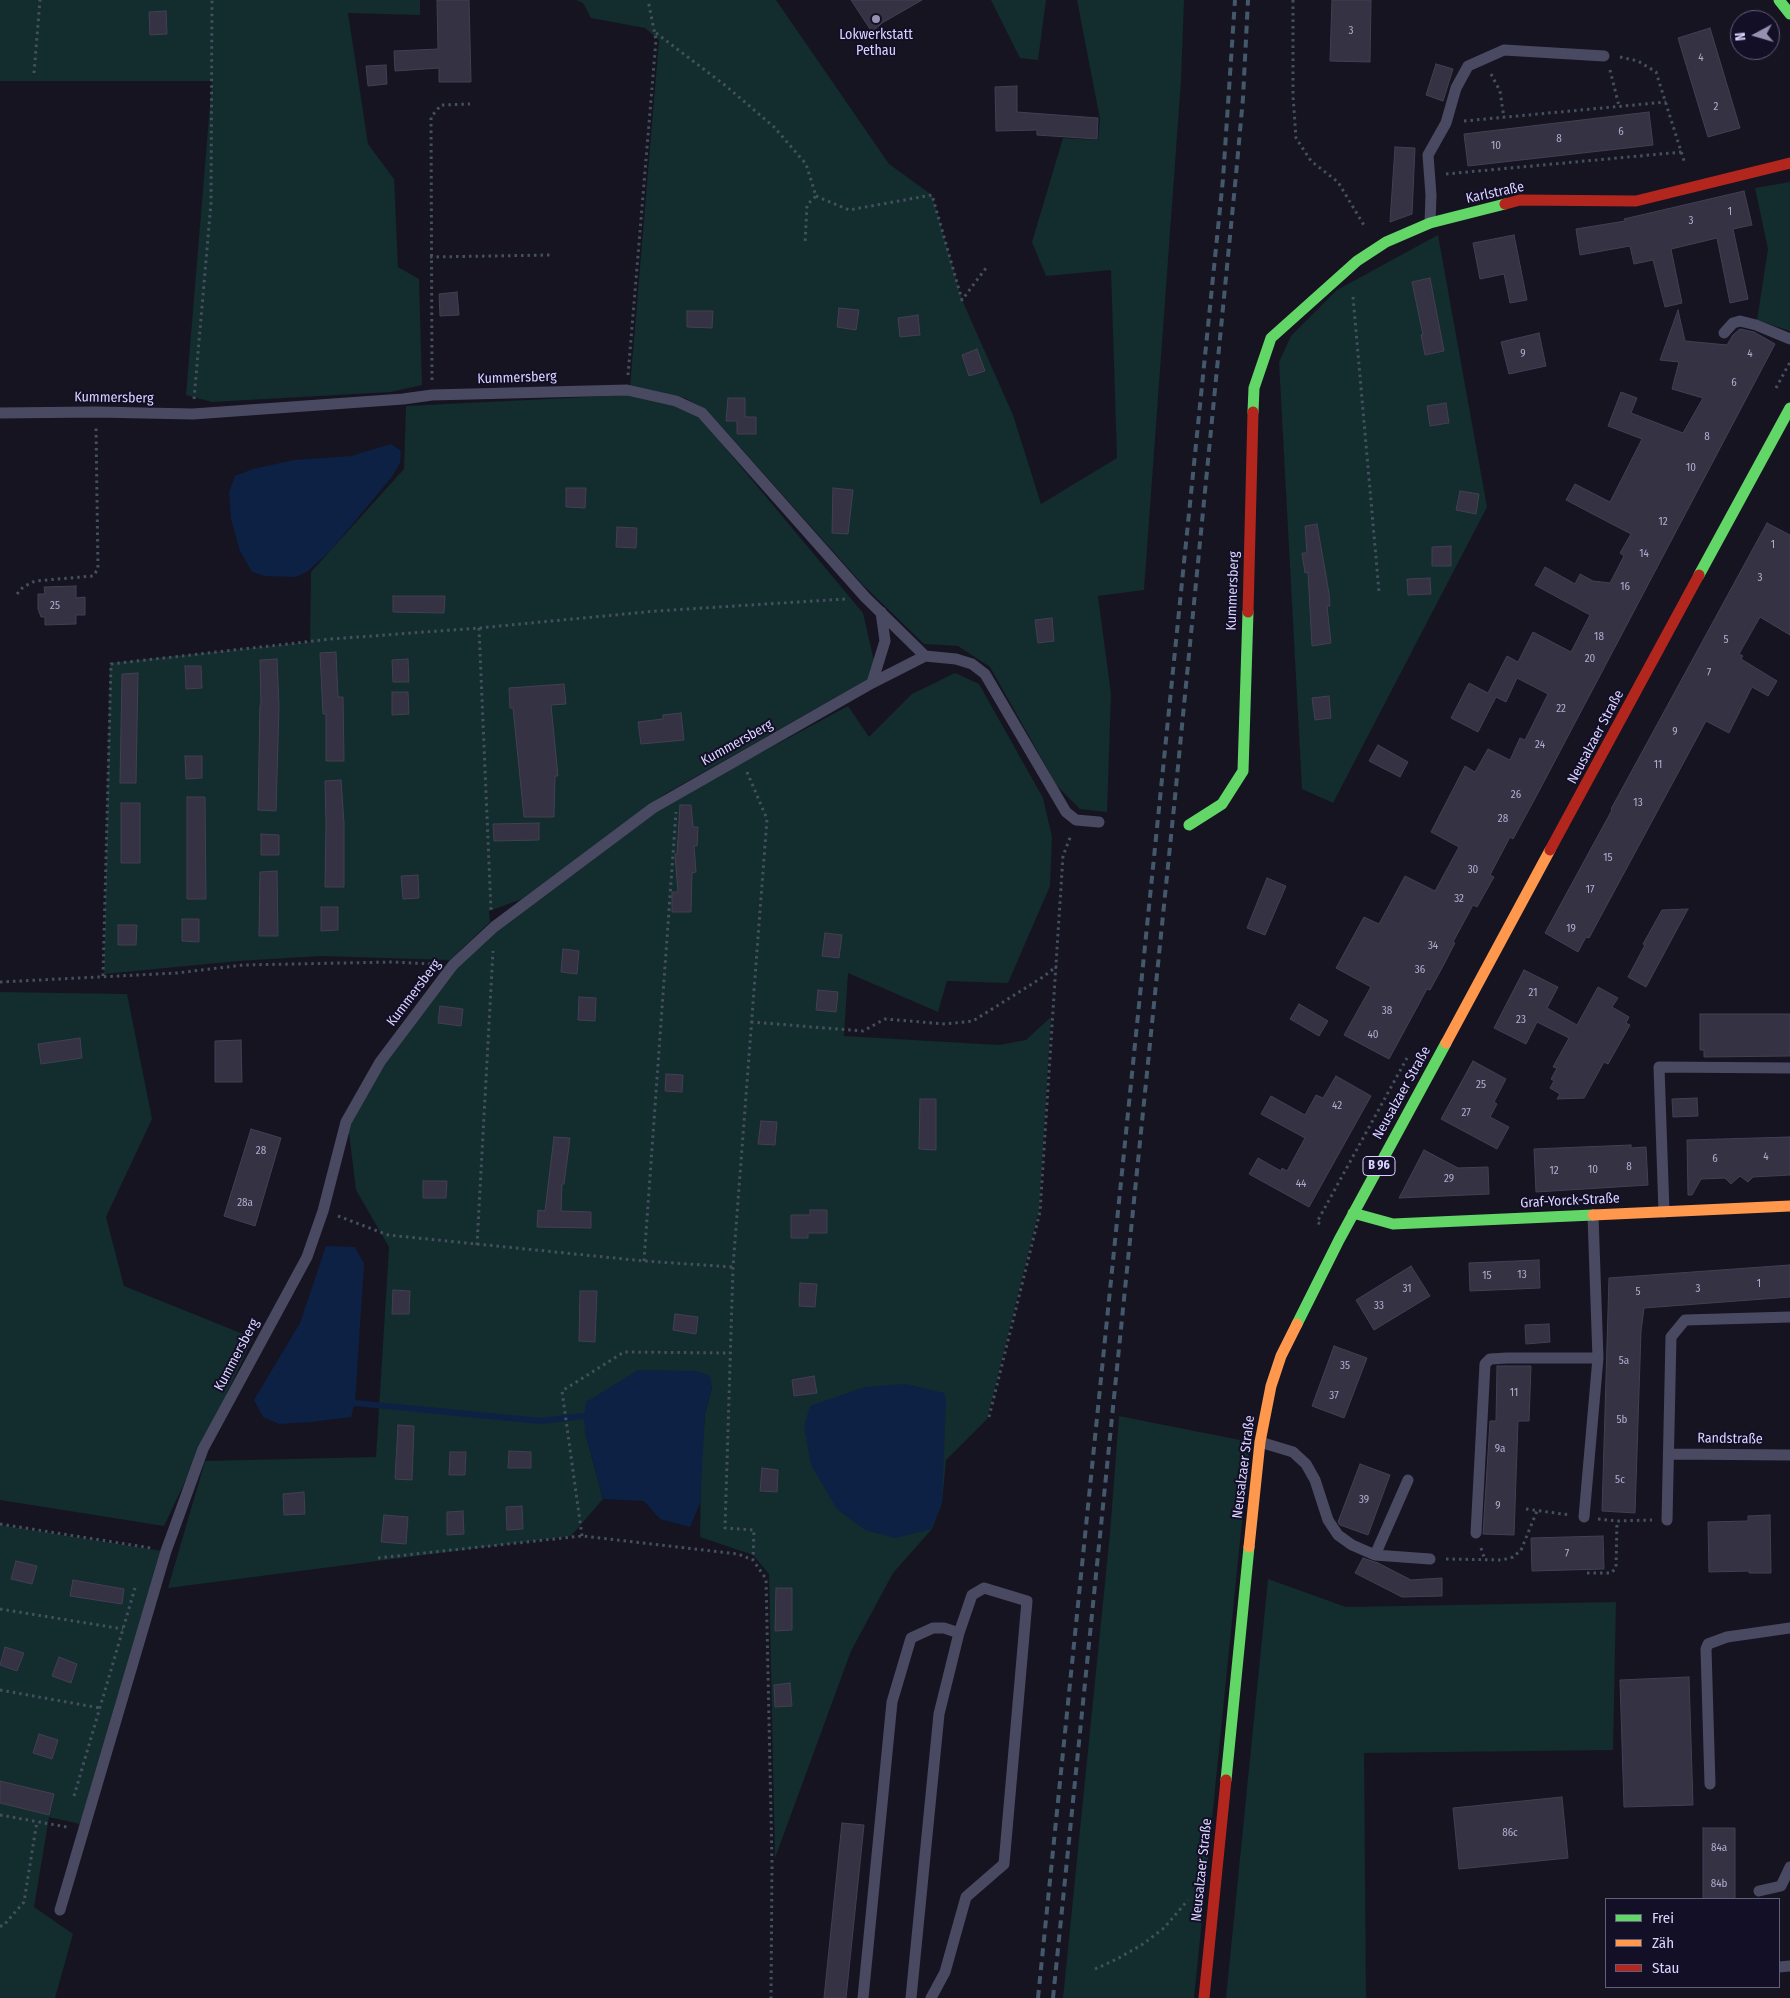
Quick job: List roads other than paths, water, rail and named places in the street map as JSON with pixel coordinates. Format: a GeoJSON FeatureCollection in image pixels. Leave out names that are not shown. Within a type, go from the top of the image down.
{"type":"FeatureCollection","features":[{"type":"Feature","properties":{"kind":"main road"},"geometry":{"type":"LineString","coordinates":[[1779,0],[1790,14]]}},
{"type":"Feature","properties":{"kind":"main road","name":"Karlstraße"},"geometry":{"type":"LineString","coordinates":[[1271,338],[1350,267],[1378,248],[1430,223],[1520,200],[1636,201],[1790,162]]}},
{"type":"Feature","properties":{"kind":"main road","name":"Kummersberg"},"geometry":{"type":"LineString","coordinates":[[1189,824],[1222,804],[1243,771],[1254,388],[1271,338]]}},
{"type":"Feature","properties":{"kind":"main road","name":"Neusalzaer Straße"},"geometry":{"type":"LineString","coordinates":[[1204,1998],[1260,1442],[1271,1386],[1281,1356],[1353,1213],[1790,408]]}},
{"type":"Feature","properties":{"kind":"main road","name":"Graf-Yorck-Straße"},"geometry":{"type":"LineString","coordinates":[[1353,1213],[1392,1224],[1790,1206]]}},
{"type":"Feature","properties":{"kind":"lane"},"geometry":{"type":"LineString","coordinates":[[1430,223],[1431,196],[1428,155],[1446,123],[1456,88],[1468,66],[1504,50],[1604,56]]}},
{"type":"Feature","properties":{"kind":"lane"},"geometry":{"type":"LineString","coordinates":[[1724,333],[1733,323],[1740,321],[1756,325],[1790,339]]}},
{"type":"Feature","properties":{"kind":"lane","name":"Kummersberg"},"geometry":{"type":"LineString","coordinates":[[0,413],[193,414],[403,399],[432,395],[627,390],[676,401],[702,413],[865,597],[925,656],[677,792],[652,808],[494,927],[453,965],[380,1062],[346,1122],[323,1211],[307,1257],[203,1449],[166,1551],[82,1830],[60,1910]]}},
{"type":"Feature","properties":{"kind":"lane"},"geometry":{"type":"LineString","coordinates":[[872,684],[885,641],[880,612]]}},
{"type":"Feature","properties":{"kind":"lane"},"geometry":{"type":"LineString","coordinates":[[925,656],[956,659],[972,664],[985,674],[1066,812],[1076,820],[1100,822]]}},
{"type":"Feature","properties":{"kind":"lane"},"geometry":{"type":"LineString","coordinates":[[1664,1212],[1659,1067],[1790,1068]]}},
{"type":"Feature","properties":{"kind":"lane"},"geometry":{"type":"LineString","coordinates":[[1584,1517],[1598,1358],[1592,1216]]}},
{"type":"Feature","properties":{"kind":"lane"},"geometry":{"type":"LineString","coordinates":[[1667,1520],[1671,1337],[1685,1320],[1790,1317]]}},
{"type":"Feature","properties":{"kind":"lane"},"geometry":{"type":"LineString","coordinates":[[1476,1534],[1485,1364],[1490,1359],[1507,1358],[1598,1358]]}},
{"type":"Feature","properties":{"kind":"lane"},"geometry":{"type":"LineString","coordinates":[[1260,1442],[1293,1452],[1306,1464],[1314,1480],[1328,1520],[1338,1535],[1352,1545],[1375,1555],[1430,1559]]}},
{"type":"Feature","properties":{"kind":"lane","name":"Randstraße"},"geometry":{"type":"LineString","coordinates":[[1669,1454],[1790,1455]]}},
{"type":"Feature","properties":{"kind":"lane"},"geometry":{"type":"LineString","coordinates":[[1375,1555],[1408,1480]]}},
{"type":"Feature","properties":{"kind":"lane"},"geometry":{"type":"LineString","coordinates":[[911,1998],[939,1714],[959,1634],[972,1596],[984,1588],[1027,1601],[1004,1864],[966,1897],[945,1972],[931,1998]]}},
{"type":"Feature","properties":{"kind":"lane"},"geometry":{"type":"LineString","coordinates":[[863,1998],[892,1702],[911,1638],[933,1628],[944,1628],[959,1634]]}},
{"type":"Feature","properties":{"kind":"lane"},"geometry":{"type":"LineString","coordinates":[[1710,1784],[1706,1649],[1708,1644],[1727,1637],[1790,1628]]}},
{"type":"Feature","properties":{"kind":"lane"},"geometry":{"type":"LineString","coordinates":[[1759,1891],[1782,1886],[1790,1867]]}},
{"type":"Feature","properties":{"kind":"water"},"geometry":{"type":"Polygon","coordinates":[[[391,444],[401,451],[400,463],[391,478],[331,550],[308,571],[296,577],[265,576],[252,572],[240,551],[231,519],[229,492],[235,476],[253,469],[294,460],[351,456],[391,444]]]}},
{"type":"Feature","properties":{"kind":"water"},"geometry":{"type":"Polygon","coordinates":[[[326,1246],[355,1247],[364,1264],[355,1403],[351,1417],[279,1424],[263,1417],[254,1400],[300,1323],[326,1246]]]}},
{"type":"Feature","properties":{"kind":"water"},"geometry":{"type":"Polygon","coordinates":[[[638,1370],[697,1371],[710,1376],[712,1387],[705,1414],[700,1503],[690,1527],[660,1519],[644,1501],[603,1499],[585,1432],[584,1416],[586,1402],[638,1370]]]}},
{"type":"Feature","properties":{"kind":"water"},"geometry":{"type":"Polygon","coordinates":[[[906,1384],[944,1393],[946,1399],[942,1503],[931,1529],[895,1538],[865,1530],[837,1509],[811,1465],[804,1426],[810,1406],[865,1387],[906,1384]]]}},
{"type":"Feature","properties":{"kind":"waterway"},"geometry":{"type":"LineString","coordinates":[[355,1403],[541,1421],[584,1416]]}},
{"type":"Feature","properties":{"kind":"railway"},"geometry":{"type":"LineString","coordinates":[[1038,1998],[1223,179],[1235,0]]}},
{"type":"Feature","properties":{"kind":"railway"},"geometry":{"type":"LineString","coordinates":[[1053,1998],[1236,175],[1243,98],[1248,0]]}},
{"type":"Feature","properties":{"kind":"place","name":"Lokwerkstatt Pethau"},"geometry":{"type":"Point","coordinates":[876,19]}}]}
